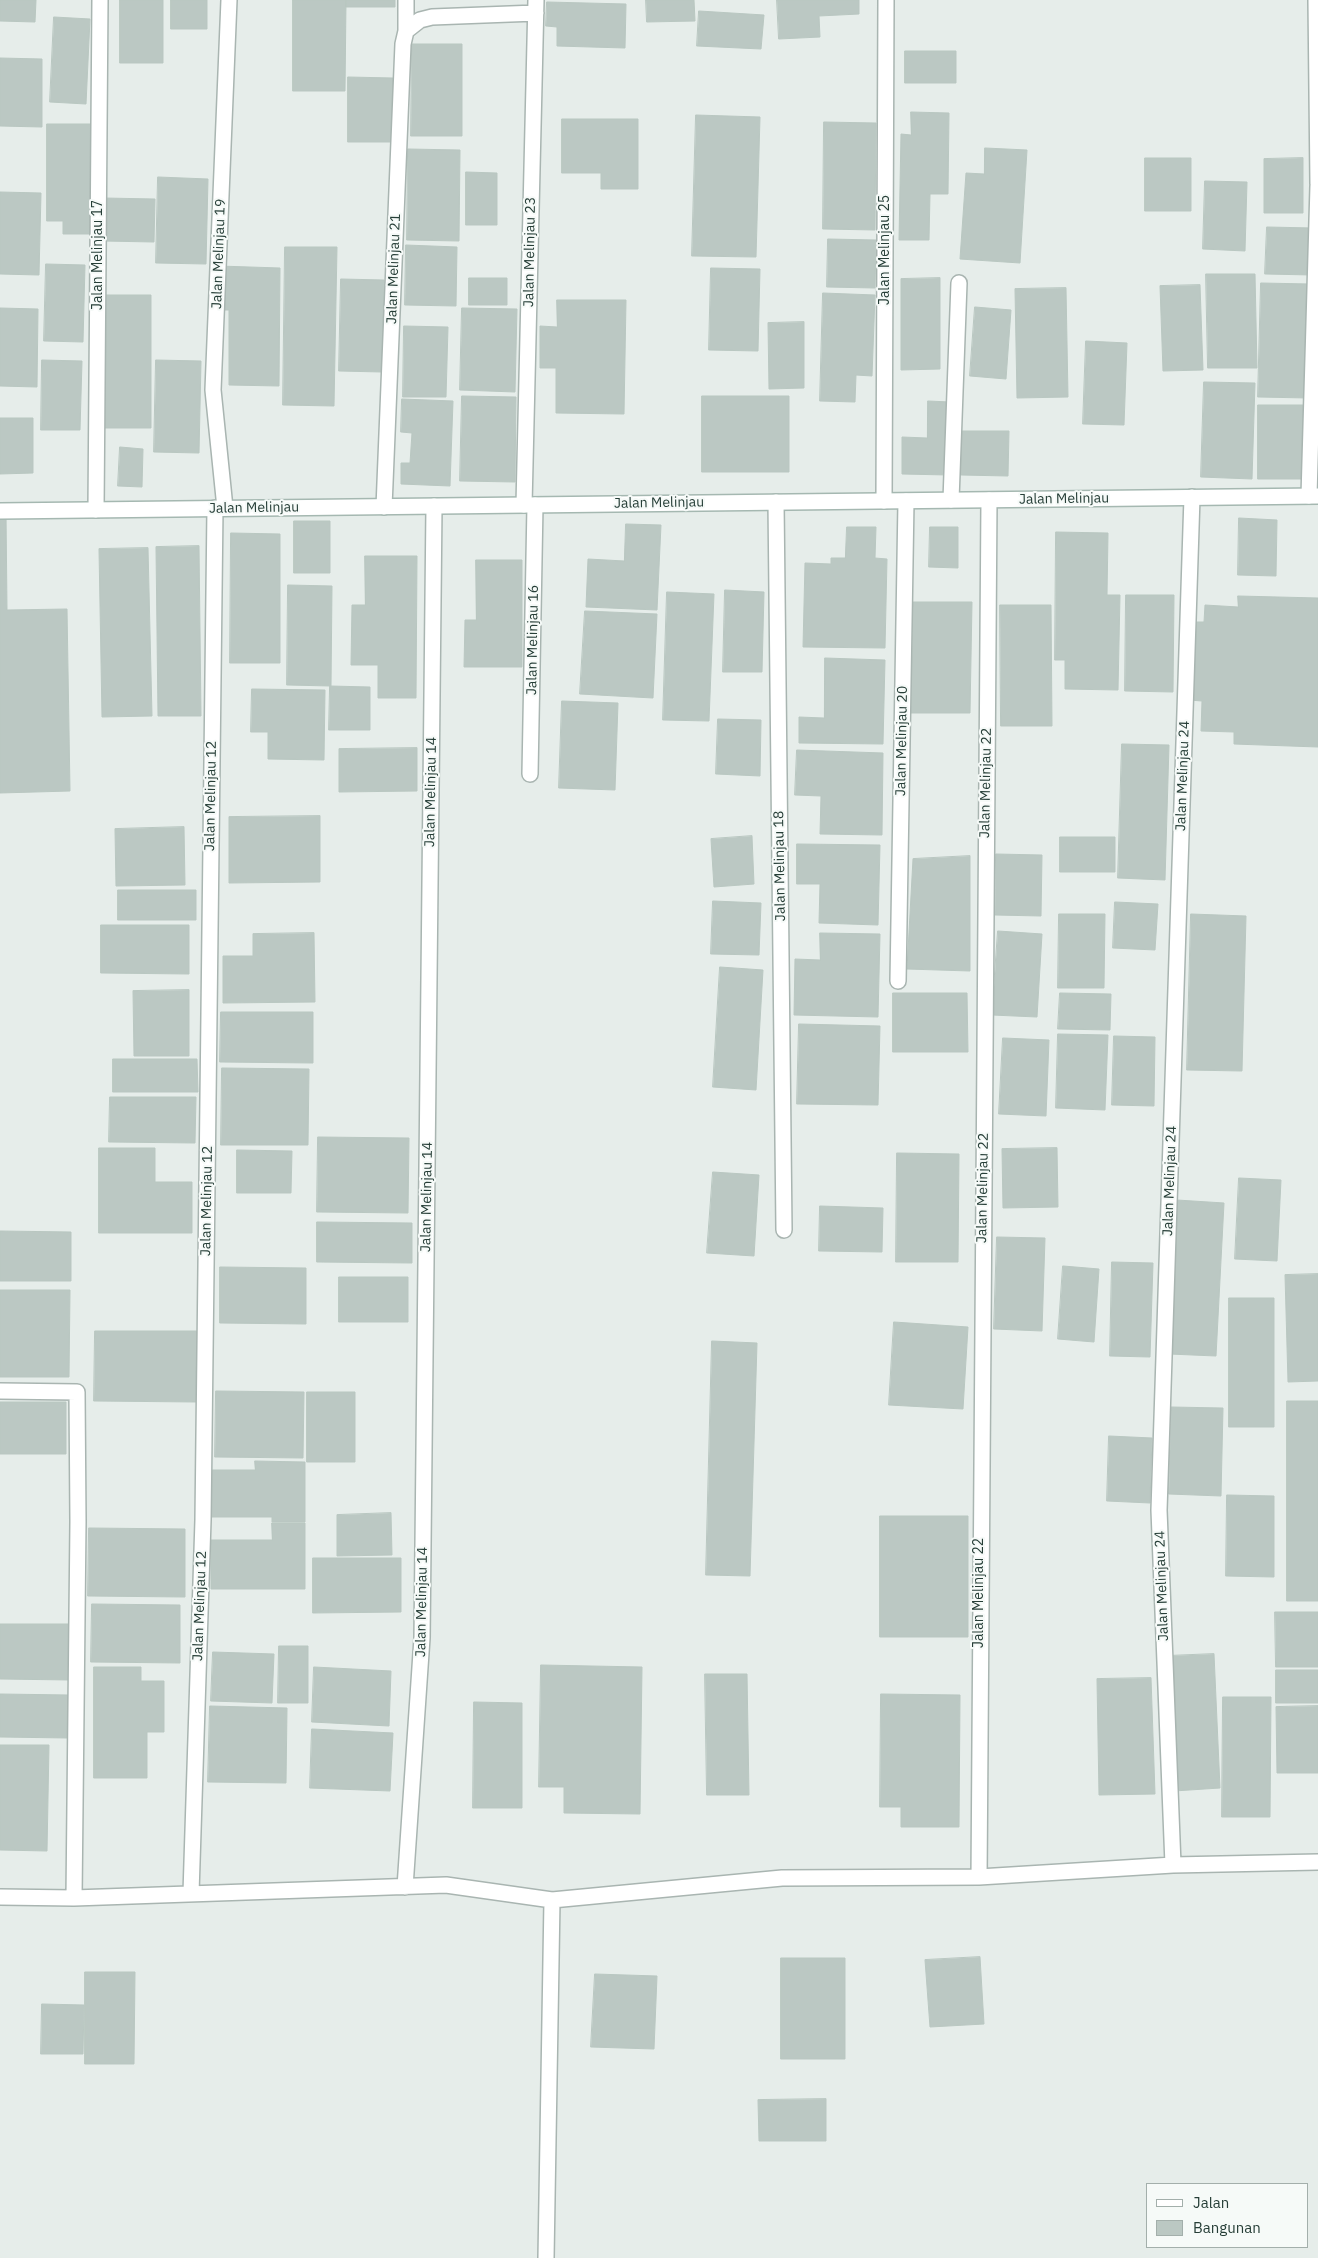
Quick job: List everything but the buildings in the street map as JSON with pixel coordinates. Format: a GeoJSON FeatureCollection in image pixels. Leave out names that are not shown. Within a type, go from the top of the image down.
{"type":"FeatureCollection","features":[{"type":"Feature","properties":{"kind":"street","name":"Jalan Melinjau 17"},"geometry":{"type":"LineString","coordinates":[[96,510],[100,0]]}},
{"type":"Feature","properties":{"kind":"street","name":"Jalan Melinjau 19"},"geometry":{"type":"LineString","coordinates":[[220,508],[213,390],[229,0]]}},
{"type":"Feature","properties":{"kind":"street","name":"Jalan Melinjau 21"},"geometry":{"type":"LineString","coordinates":[[384,506],[406,0]]}},
{"type":"Feature","properties":{"kind":"street","name":"Jalan Melinjau 25"},"geometry":{"type":"LineString","coordinates":[[884,501],[886,0]]}},
{"type":"Feature","properties":{"kind":"street"},"geometry":{"type":"LineString","coordinates":[[1314,496],[1318,185],[1316,0]]}},
{"type":"Feature","properties":{"kind":"street"},"geometry":{"type":"LineString","coordinates":[[406,31],[420,20],[432,17],[536,7]]}},
{"type":"Feature","properties":{"kind":"street","name":"Jalan Melinjau 23"},"geometry":{"type":"LineString","coordinates":[[529,505],[536,7]]}},
{"type":"Feature","properties":{"kind":"street"},"geometry":{"type":"LineString","coordinates":[[951,500],[960,283]]}},
{"type":"Feature","properties":{"kind":"street","name":"Jalan Melinjau"},"geometry":{"type":"LineString","coordinates":[[0,511],[1314,496]]}},
{"type":"Feature","properties":{"kind":"street","name":"Jalan Melinjau 24"},"geometry":{"type":"LineString","coordinates":[[1173,1864],[1159,1510],[1192,497]]}},
{"type":"Feature","properties":{"kind":"street","name":"Jalan Melinjau 22"},"geometry":{"type":"LineString","coordinates":[[978,1877],[989,500]]}},
{"type":"Feature","properties":{"kind":"street","name":"Jalan Melinjau 20"},"geometry":{"type":"LineString","coordinates":[[898,981],[906,501]]}},
{"type":"Feature","properties":{"kind":"street","name":"Jalan Melinjau 18"},"geometry":{"type":"LineString","coordinates":[[776,502],[784,1230]]}},
{"type":"Feature","properties":{"kind":"street","name":"Jalan Melinjau 16"},"geometry":{"type":"LineString","coordinates":[[529,505],[530,774]]}},
{"type":"Feature","properties":{"kind":"street","name":"Jalan Melinjau 14"},"geometry":{"type":"LineString","coordinates":[[405,1887],[422,1638],[434,506]]}},
{"type":"Feature","properties":{"kind":"street","name":"Jalan Melinjau 12"},"geometry":{"type":"LineString","coordinates":[[191,1893],[203,1520],[220,508]]}},
{"type":"Feature","properties":{"kind":"street"},"geometry":{"type":"LineString","coordinates":[[0,1391],[76,1392],[78,1522],[74,1898]]}},
{"type":"Feature","properties":{"kind":"street"},"geometry":{"type":"LineString","coordinates":[[0,1897],[74,1898],[446,1885],[552,1900],[782,1878],[978,1877],[1173,1864],[1318,1862]]}},
{"type":"Feature","properties":{"kind":"street"},"geometry":{"type":"LineString","coordinates":[[546,2258],[552,1900]]}}]}
